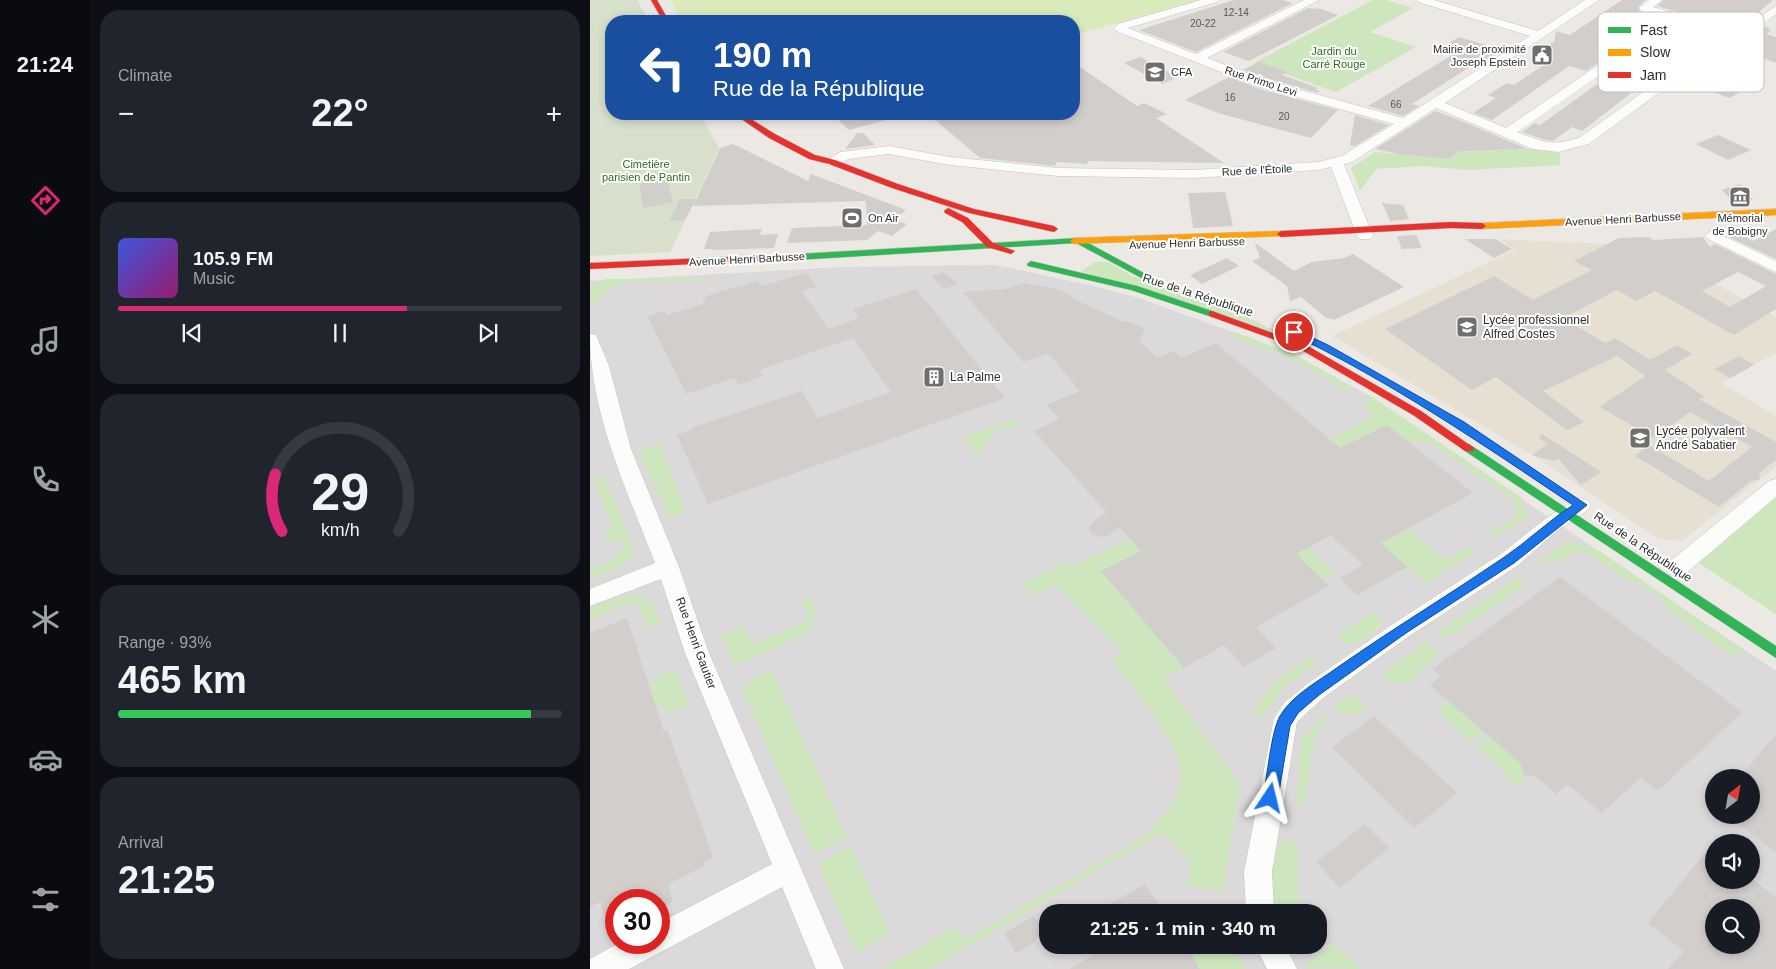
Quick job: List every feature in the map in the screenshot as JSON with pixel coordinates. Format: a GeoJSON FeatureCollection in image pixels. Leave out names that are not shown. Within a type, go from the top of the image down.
{"type":"FeatureCollection","features":[{"type":"Feature","properties":{"kind":"main road"},"geometry":{"type":"LineString","coordinates":[[654,0],[663,15]]}},
{"type":"Feature","properties":{"kind":"main road"},"geometry":{"type":"LineString","coordinates":[[746,120],[788,144],[820,154],[832,162],[895,186],[904,193],[943,208],[965,220],[990,245],[1012,247],[1018,236],[1029,231],[1043,228],[1054,229]]}},
{"type":"Feature","properties":{"kind":"main road","name":"Rue de la République"},"geometry":{"type":"LineString","coordinates":[[895,186],[972,211],[1054,229],[1072,235],[1075,250],[1097,248],[1126,268],[1160,283]]}},
{"type":"Feature","properties":{"kind":"main road","name":"Avenue Henri Barbusse"},"geometry":{"type":"LineString","coordinates":[[1097,248],[1363,233],[1452,225],[1470,226],[1776,212]]}},
{"type":"Feature","properties":{"kind":"main road","name":"Avenue Henri Barbusse"},"geometry":{"type":"LineString","coordinates":[[905,252],[942,254],[1012,247],[1075,250],[1270,234],[1363,233]]}},
{"type":"Feature","properties":{"kind":"main road","name":"Avenue Henri Barbusse"},"geometry":{"type":"LineString","coordinates":[[590,266],[905,252],[990,245]]}},
{"type":"Feature","properties":{"kind":"main road","name":"Rue de la République"},"geometry":{"type":"LineString","coordinates":[[1012,247],[1018,259],[1031,264],[1134,288],[1252,327],[1296,344],[1578,507],[1776,653]]}},
{"type":"Feature","properties":{"kind":"main road"},"geometry":{"type":"LineString","coordinates":[[1031,264],[1053,264],[1075,250]]}},
{"type":"Feature","properties":{"kind":"main road","name":"Rue de la République"},"geometry":{"type":"LineString","coordinates":[[1210,301],[1305,337],[1427,405]]}},
{"type":"Feature","properties":{"kind":"street","name":"Rue Primo Levi"},"geometry":{"type":"LineString","coordinates":[[1213,0],[1122,26],[1120,29],[1195,59],[1289,92],[1406,124]]}},
{"type":"Feature","properties":{"kind":"street"},"geometry":{"type":"LineString","coordinates":[[1422,0],[1540,35]]}},
{"type":"Feature","properties":{"kind":"street","name":"Rue de l'Étoile"},"geometry":{"type":"LineString","coordinates":[[832,162],[845,155],[893,150],[930,158],[1012,168],[1112,174],[1202,173],[1311,167],[1336,162],[1347,159],[1406,124],[1593,0]]}},
{"type":"Feature","properties":{"kind":"street"},"geometry":{"type":"LineString","coordinates":[[1656,0],[1645,8],[1656,12]]}},
{"type":"Feature","properties":{"kind":"street"},"geometry":{"type":"LineString","coordinates":[[1195,59],[1307,1]]}},
{"type":"Feature","properties":{"kind":"street"},"geometry":{"type":"LineString","coordinates":[[1764,18],[1776,9]]}},
{"type":"Feature","properties":{"kind":"street"},"geometry":{"type":"LineString","coordinates":[[1507,133],[1598,71]]}},
{"type":"Feature","properties":{"kind":"street"},"geometry":{"type":"LineString","coordinates":[[1436,103],[1538,146],[1558,148],[1584,141],[1652,92]]}},
{"type":"Feature","properties":{"kind":"street"},"geometry":{"type":"LineString","coordinates":[[846,167],[874,151]]}},
{"type":"Feature","properties":{"kind":"street"},"geometry":{"type":"LineString","coordinates":[[1336,162],[1363,233]]}},
{"type":"Feature","properties":{"kind":"street"},"geometry":{"type":"LineString","coordinates":[[1713,236],[1776,267]]}},
{"type":"Feature","properties":{"kind":"street","name":"Rue Henri Gautier"},"geometry":{"type":"LineString","coordinates":[[590,339],[600,362],[620,448],[687,616],[698,653],[830,969]]}},
{"type":"Feature","properties":{"kind":"street"},"geometry":{"type":"LineString","coordinates":[[1678,568],[1776,486]]}},
{"type":"Feature","properties":{"kind":"street"},"geometry":{"type":"LineString","coordinates":[[1260,904],[1258,872],[1286,718],[1314,691],[1402,630],[1509,560],[1578,507]]}},
{"type":"Feature","properties":{"kind":"street"},"geometry":{"type":"LineString","coordinates":[[590,598],[668,567]]}},
{"type":"Feature","properties":{"kind":"street"},"geometry":{"type":"LineString","coordinates":[[670,932],[788,870]]}},
{"type":"Feature","properties":{"kind":"street"},"geometry":{"type":"LineString","coordinates":[[600,969],[628,954]]}},
{"type":"Feature","properties":{"kind":"street"},"geometry":{"type":"LineString","coordinates":[[1274,954],[1283,969]]}},
{"type":"Feature","properties":{"kind":"shaded area"},"geometry":{"type":"Polygon","coordinates":[[[1499,239],[1647,246],[1776,317],[1776,353],[1721,383],[1776,416],[1776,466],[1682,541],[1659,539],[1540,460],[1332,336],[1515,250],[1499,239]]]}},
{"type":"Feature","properties":{"kind":"shaded area"},"geometry":{"type":"Polygon","coordinates":[[[996,265],[1098,287],[1142,299],[1295,355],[1368,395],[1776,671],[1776,969],[590,969],[590,281],[846,267],[996,265]]]}},
{"type":"Feature","properties":{"kind":"green space","name":"Cimetière parisien de Pantin"},"geometry":{"type":"Polygon","coordinates":[[[590,0],[637,0],[646,15],[605,15],[605,120],[703,120],[719,148],[670,252],[590,256],[590,0]]]}},
{"type":"Feature","properties":{"kind":"green space"},"geometry":{"type":"Polygon","coordinates":[[[670,0],[1197,0],[1080,33],[1080,15],[679,15],[670,0]]]}},
{"type":"Feature","properties":{"kind":"green space","name":"Jardin du Carré Rouge"},"geometry":{"type":"Polygon","coordinates":[[[1373,0],[1386,0],[1413,8],[1370,32],[1416,47],[1336,92],[1254,63],[1373,0]]]}},
{"type":"Feature","properties":{"kind":"green space"},"geometry":{"type":"Polygon","coordinates":[[[1535,149],[1560,151],[1560,165],[1469,170],[1422,166],[1376,169],[1360,191],[1351,168],[1375,152],[1450,159],[1460,151],[1535,149]]]}},
{"type":"Feature","properties":{"kind":"green space"},"geometry":{"type":"Polygon","coordinates":[[[1095,262],[1108,262],[1132,276],[1253,320],[1324,355],[1081,271],[1095,262]]]}},
{"type":"Feature","properties":{"kind":"green space"},"geometry":{"type":"Polygon","coordinates":[[[605,279],[712,279],[711,281],[627,282],[608,290],[593,306],[590,299],[590,288],[605,279]]]}},
{"type":"Feature","properties":{"kind":"green space"},"geometry":{"type":"Polygon","coordinates":[[[1235,332],[1295,355],[1354,388],[1348,390],[1341,389],[1293,359],[1235,338],[1232,334],[1235,332]]]}},
{"type":"Feature","properties":{"kind":"green space"},"geometry":{"type":"Polygon","coordinates":[[[1369,395],[1521,497],[1527,518],[1493,538],[1490,532],[1517,516],[1514,500],[1428,442],[1408,442],[1387,425],[1251,492],[1335,573],[1180,662],[1184,668],[1163,679],[1240,784],[1223,893],[1186,885],[1191,864],[1164,832],[929,969],[883,969],[955,927],[964,940],[1142,838],[1169,808],[1180,786],[1181,772],[1168,738],[1145,703],[1112,660],[1123,652],[1055,584],[1033,596],[1022,583],[1068,562],[1073,566],[1330,440],[1373,416],[1363,408],[1369,395]]]}},
{"type":"Feature","properties":{"kind":"green space"},"geometry":{"type":"Polygon","coordinates":[[[1021,417],[1013,429],[997,427],[978,456],[963,437],[1021,417]]]}},
{"type":"Feature","properties":{"kind":"green space"},"geometry":{"type":"Polygon","coordinates":[[[660,443],[686,512],[669,519],[639,453],[660,443]]]}},
{"type":"Feature","properties":{"kind":"green space"},"geometry":{"type":"Polygon","coordinates":[[[604,475],[634,549],[628,561],[623,565],[590,578],[590,571],[594,567],[602,568],[605,564],[615,559],[613,555],[624,550],[619,540],[609,543],[605,533],[612,523],[608,522],[611,518],[606,517],[609,513],[604,512],[607,508],[602,507],[605,504],[600,503],[603,499],[599,498],[601,494],[597,493],[599,489],[595,488],[598,485],[593,484],[596,481],[592,479],[604,475]]]}},
{"type":"Feature","properties":{"kind":"green space"},"geometry":{"type":"Polygon","coordinates":[[[1776,491],[1776,614],[1696,561],[1776,491]]]}},
{"type":"Feature","properties":{"kind":"green space"},"geometry":{"type":"Polygon","coordinates":[[[1408,529],[1446,560],[1466,548],[1476,551],[1427,584],[1381,544],[1408,529]]]}},
{"type":"Feature","properties":{"kind":"green space"},"geometry":{"type":"Polygon","coordinates":[[[1565,544],[1576,544],[1600,551],[1744,651],[1740,656],[1729,654],[1666,609],[1661,598],[1641,584],[1626,580],[1589,554],[1576,552],[1564,560],[1536,563],[1565,544]]]}},
{"type":"Feature","properties":{"kind":"green space"},"geometry":{"type":"Polygon","coordinates":[[[1518,577],[1524,582],[1521,588],[1449,637],[1440,636],[1437,632],[1518,577]]]}},
{"type":"Feature","properties":{"kind":"green space"},"geometry":{"type":"Polygon","coordinates":[[[626,594],[650,599],[661,623],[649,628],[635,601],[590,620],[590,608],[626,594]]]}},
{"type":"Feature","properties":{"kind":"green space"},"geometry":{"type":"Polygon","coordinates":[[[809,597],[816,610],[809,633],[734,666],[721,635],[744,625],[753,644],[810,620],[801,601],[809,597]]]}},
{"type":"Feature","properties":{"kind":"green space"},"geometry":{"type":"Polygon","coordinates":[[[1375,611],[1382,624],[1361,641],[1345,644],[1340,638],[1339,633],[1375,611]]]}},
{"type":"Feature","properties":{"kind":"green space"},"geometry":{"type":"Polygon","coordinates":[[[1426,641],[1436,649],[1437,656],[1409,683],[1391,683],[1382,675],[1426,641]]]}},
{"type":"Feature","properties":{"kind":"green space"},"geometry":{"type":"Polygon","coordinates":[[[1313,655],[1315,662],[1313,666],[1284,687],[1265,714],[1256,717],[1253,714],[1266,692],[1282,676],[1313,655]]]}},
{"type":"Feature","properties":{"kind":"green space"},"geometry":{"type":"Polygon","coordinates":[[[675,669],[689,705],[666,714],[662,704],[656,706],[649,685],[657,682],[655,678],[675,669]]]}},
{"type":"Feature","properties":{"kind":"green space"},"geometry":{"type":"Polygon","coordinates":[[[772,671],[847,837],[814,854],[742,689],[755,678],[772,671]]]}},
{"type":"Feature","properties":{"kind":"green space"},"geometry":{"type":"Polygon","coordinates":[[[1351,694],[1367,709],[1349,716],[1342,714],[1333,707],[1351,694]]]}},
{"type":"Feature","properties":{"kind":"green space"},"geometry":{"type":"Polygon","coordinates":[[[1448,701],[1484,731],[1470,741],[1436,710],[1448,701]]]}},
{"type":"Feature","properties":{"kind":"green space"},"geometry":{"type":"Polygon","coordinates":[[[1325,715],[1328,718],[1314,739],[1305,804],[1296,806],[1301,739],[1325,715]]]}},
{"type":"Feature","properties":{"kind":"green space"},"geometry":{"type":"Polygon","coordinates":[[[1489,736],[1525,767],[1522,772],[1527,776],[1516,785],[1505,776],[1506,772],[1476,746],[1489,736]]]}},
{"type":"Feature","properties":{"kind":"green space"},"geometry":{"type":"Polygon","coordinates":[[[1284,839],[1293,841],[1298,850],[1297,891],[1300,904],[1274,904],[1273,874],[1279,847],[1284,839]]]}},
{"type":"Feature","properties":{"kind":"green space"},"geometry":{"type":"Polygon","coordinates":[[[851,846],[889,932],[857,954],[818,863],[851,846]]]}},
{"type":"Feature","properties":{"kind":"green space"},"geometry":{"type":"Polygon","coordinates":[[[1333,943],[1362,969],[1303,968],[1320,954],[1327,954],[1327,948],[1333,943]]]}},
{"type":"Feature","properties":{"kind":"green space"},"geometry":{"type":"Polygon","coordinates":[[[1195,954],[1237,954],[1246,969],[1201,969],[1192,956],[1195,954]]]}},
{"type":"Feature","properties":{"kind":"building"},"geometry":{"type":"Polygon","coordinates":[[[1234,0],[1283,0],[1293,3],[1196,52],[1139,30],[1234,0]]]}},
{"type":"Feature","properties":{"kind":"building"},"geometry":{"type":"Polygon","coordinates":[[[1622,0],[1646,0],[1638,7],[1640,12],[1604,12],[1622,0]]]}},
{"type":"Feature","properties":{"kind":"building"},"geometry":{"type":"Polygon","coordinates":[[[1664,0],[1773,0],[1759,12],[1678,12],[1657,6],[1664,0]]]}},
{"type":"Feature","properties":{"kind":"building"},"geometry":{"type":"Polygon","coordinates":[[[1308,8],[1321,9],[1338,15],[1249,61],[1223,52],[1308,8]]]}},
{"type":"Feature","properties":{"kind":"building"},"geometry":{"type":"Polygon","coordinates":[[[1598,16],[1598,63],[1586,71],[1569,66],[1492,120],[1473,113],[1496,98],[1488,95],[1507,83],[1514,85],[1548,62],[1531,57],[1554,42],[1556,31],[1570,35],[1598,16]]]}},
{"type":"Feature","properties":{"kind":"building"},"geometry":{"type":"Polygon","coordinates":[[[1764,26],[1770,28],[1768,30],[1771,31],[1766,34],[1776,37],[1776,63],[1764,58],[1764,26]]]}},
{"type":"Feature","properties":{"kind":"building"},"geometry":{"type":"Polygon","coordinates":[[[1459,37],[1502,50],[1485,60],[1482,59],[1412,104],[1419,106],[1403,116],[1368,106],[1459,51],[1444,46],[1459,37]]]}},
{"type":"Feature","properties":{"kind":"building","name":"CFA"},"geometry":{"type":"Polygon","coordinates":[[[1140,57],[1178,77],[1162,84],[1124,63],[1140,57]]]}},
{"type":"Feature","properties":{"kind":"building"},"geometry":{"type":"Polygon","coordinates":[[[1259,62],[1287,72],[1282,75],[1318,88],[1315,90],[1320,91],[1318,93],[1243,70],[1259,62]]]}},
{"type":"Feature","properties":{"kind":"building"},"geometry":{"type":"Polygon","coordinates":[[[1080,67],[1137,106],[1144,103],[1167,114],[1156,118],[1224,163],[1088,161],[1087,164],[1057,162],[1055,166],[980,158],[935,120],[1080,120],[1080,67]]]}},
{"type":"Feature","properties":{"kind":"building"},"geometry":{"type":"Polygon","coordinates":[[[1229,77],[1260,89],[1338,110],[1311,138],[1218,113],[1185,100],[1229,77]]]}},
{"type":"Feature","properties":{"kind":"building"},"geometry":{"type":"Polygon","coordinates":[[[1598,83],[1598,92],[1632,92],[1582,131],[1572,127],[1553,141],[1522,132],[1535,123],[1540,125],[1598,83]]]}},
{"type":"Feature","properties":{"kind":"building"},"geometry":{"type":"Polygon","coordinates":[[[1714,92],[1741,92],[1729,98],[1714,92]]]}},
{"type":"Feature","properties":{"kind":"building"},"geometry":{"type":"Polygon","coordinates":[[[1435,111],[1528,149],[1460,151],[1449,159],[1398,154],[1375,149],[1435,111]]]}},
{"type":"Feature","properties":{"kind":"building"},"geometry":{"type":"Polygon","coordinates":[[[1355,115],[1389,125],[1355,146],[1350,145],[1355,115]]]}},
{"type":"Feature","properties":{"kind":"building"},"geometry":{"type":"Polygon","coordinates":[[[838,120],[886,120],[849,130],[838,120]]]}},
{"type":"Feature","properties":{"kind":"building"},"geometry":{"type":"Polygon","coordinates":[[[857,133],[863,133],[875,145],[845,149],[857,133]]]}},
{"type":"Feature","properties":{"kind":"building"},"geometry":{"type":"Polygon","coordinates":[[[1718,135],[1751,150],[1728,160],[1696,144],[1718,135]]]}},
{"type":"Feature","properties":{"kind":"building"},"geometry":{"type":"Polygon","coordinates":[[[733,144],[808,181],[811,174],[906,210],[893,220],[907,224],[892,236],[878,231],[867,240],[787,243],[792,228],[867,225],[866,201],[693,206],[720,148],[733,144]]]}},
{"type":"Feature","properties":{"kind":"building"},"geometry":{"type":"Polygon","coordinates":[[[665,171],[673,202],[643,208],[638,176],[665,171]]]}},
{"type":"Feature","properties":{"kind":"building"},"geometry":{"type":"Polygon","coordinates":[[[1740,184],[1753,200],[1732,201],[1722,190],[1740,184]]]}},
{"type":"Feature","properties":{"kind":"building"},"geometry":{"type":"Polygon","coordinates":[[[1225,192],[1233,226],[1193,228],[1188,193],[1225,192]]]}},
{"type":"Feature","properties":{"kind":"building"},"geometry":{"type":"Polygon","coordinates":[[[680,199],[696,199],[685,220],[669,221],[680,199]]]}},
{"type":"Feature","properties":{"kind":"building"},"geometry":{"type":"Polygon","coordinates":[[[1382,203],[1403,205],[1409,219],[1390,221],[1382,203]]]}},
{"type":"Feature","properties":{"kind":"building"},"geometry":{"type":"Polygon","coordinates":[[[762,229],[760,235],[778,234],[774,248],[704,249],[710,232],[762,229]]]}},
{"type":"Feature","properties":{"kind":"building"},"geometry":{"type":"Polygon","coordinates":[[[1776,229],[1776,259],[1729,237],[1737,233],[1754,241],[1776,229]]]}},
{"type":"Feature","properties":{"kind":"building"},"geometry":{"type":"Polygon","coordinates":[[[1416,235],[1422,248],[1402,249],[1397,236],[1416,235]]]}},
{"type":"Feature","properties":{"kind":"building"},"geometry":{"type":"Polygon","coordinates":[[[1649,237],[1653,240],[1703,237],[1710,247],[1715,244],[1776,274],[1776,309],[1734,335],[1655,291],[1636,301],[1617,290],[1563,318],[1605,343],[1615,338],[1650,360],[1677,345],[1692,354],[1665,370],[1705,397],[1699,399],[1776,442],[1776,460],[1759,473],[1760,479],[1751,481],[1719,507],[1635,456],[1649,445],[1709,481],[1752,447],[1690,412],[1653,438],[1600,407],[1645,376],[1617,356],[1543,391],[1584,422],[1567,430],[1496,377],[1472,390],[1385,329],[1494,276],[1533,300],[1592,270],[1574,261],[1619,238],[1649,237]],[[1738,272],[1702,291],[1730,307],[1766,286],[1738,272]]]}},
{"type":"Feature","properties":{"kind":"building"},"geometry":{"type":"Polygon","coordinates":[[[1465,239],[1495,239],[1512,249],[1494,258],[1465,239]]]}},
{"type":"Feature","properties":{"kind":"building"},"geometry":{"type":"Polygon","coordinates":[[[1255,243],[1294,271],[1312,262],[1344,258],[1353,254],[1404,287],[1334,320],[1325,317],[1301,297],[1290,301],[1287,286],[1252,261],[1260,258],[1255,243]]]}},
{"type":"Feature","properties":{"kind":"building"},"geometry":{"type":"Polygon","coordinates":[[[1227,258],[1239,266],[1202,284],[1190,275],[1227,258]]]}},
{"type":"Feature","properties":{"kind":"building"},"geometry":{"type":"Polygon","coordinates":[[[944,272],[958,284],[943,289],[932,276],[944,272]]]}},
{"type":"Feature","properties":{"kind":"building"},"geometry":{"type":"Polygon","coordinates":[[[807,273],[816,287],[802,291],[828,329],[859,318],[853,309],[916,289],[1005,398],[708,504],[677,435],[694,429],[693,427],[802,391],[817,418],[891,392],[853,338],[759,370],[763,376],[738,385],[735,378],[686,394],[647,316],[665,311],[667,315],[703,304],[706,296],[757,281],[761,286],[807,273]]]}},
{"type":"Feature","properties":{"kind":"building"},"geometry":{"type":"Polygon","coordinates":[[[1026,283],[1056,289],[1072,296],[1069,297],[1124,322],[1128,321],[1145,329],[1140,341],[1157,358],[1173,351],[1181,358],[1216,343],[1340,448],[1387,425],[1473,493],[1381,543],[1407,567],[1357,595],[1340,578],[1363,565],[1331,535],[1296,554],[1329,586],[1256,627],[1276,648],[1244,667],[1224,645],[1184,668],[1101,571],[1141,551],[1119,527],[1107,536],[1101,537],[1091,534],[1089,528],[1091,524],[1106,512],[1034,431],[1060,419],[1046,405],[1080,391],[1048,353],[1023,362],[963,292],[1005,289],[1026,283]]]}},
{"type":"Feature","properties":{"kind":"building"},"geometry":{"type":"Polygon","coordinates":[[[1739,356],[1754,365],[1730,378],[1715,369],[1739,356]]]}},
{"type":"Feature","properties":{"kind":"building"},"geometry":{"type":"Polygon","coordinates":[[[1542,434],[1601,472],[1581,485],[1558,458],[1554,461],[1532,455],[1547,445],[1539,437],[1542,434]]]}},
{"type":"Feature","properties":{"kind":"building"},"geometry":{"type":"Polygon","coordinates":[[[1560,577],[1742,712],[1658,791],[1641,778],[1601,813],[1568,784],[1556,794],[1534,775],[1524,775],[1520,763],[1430,685],[1441,676],[1432,669],[1560,577]]]}},
{"type":"Feature","properties":{"kind":"building"},"geometry":{"type":"Polygon","coordinates":[[[627,618],[664,731],[667,729],[713,857],[703,863],[704,866],[668,884],[669,889],[605,889],[604,915],[600,902],[590,907],[590,633],[627,618]]]}},
{"type":"Feature","properties":{"kind":"building"},"geometry":{"type":"Polygon","coordinates":[[[1374,716],[1457,793],[1414,828],[1332,747],[1374,716]]]}},
{"type":"Feature","properties":{"kind":"building"},"geometry":{"type":"Polygon","coordinates":[[[1776,734],[1776,852],[1760,840],[1760,834],[1751,834],[1737,824],[1760,824],[1760,769],[1747,769],[1776,734]]]}},
{"type":"Feature","properties":{"kind":"building"},"geometry":{"type":"Polygon","coordinates":[[[1365,824],[1389,848],[1340,888],[1316,862],[1365,824]]]}},
{"type":"Feature","properties":{"kind":"building"},"geometry":{"type":"Polygon","coordinates":[[[1705,853],[1705,889],[1760,889],[1760,885],[1776,897],[1776,969],[1668,969],[1684,951],[1648,923],[1705,853]]]}},
{"type":"Feature","properties":{"kind":"building"},"geometry":{"type":"Polygon","coordinates":[[[1145,884],[1158,904],[1110,904],[1145,884]]]}},
{"type":"Feature","properties":{"kind":"building"},"geometry":{"type":"Polygon","coordinates":[[[670,891],[673,902],[670,904],[670,891]]]}},
{"type":"Feature","properties":{"kind":"building"},"geometry":{"type":"Polygon","coordinates":[[[1034,916],[1039,925],[1039,937],[1035,939],[1036,942],[1016,953],[1004,933],[1034,916]]]}},
{"type":"Feature","properties":{"kind":"building"},"geometry":{"type":"Polygon","coordinates":[[[1094,954],[1191,954],[1200,969],[1070,969],[1094,954]]]}},
{"type":"Feature","properties":{"kind":"traffic: fast"},"geometry":{"type":"LineString","coordinates":[[797,257],[1074,241]]}},
{"type":"Feature","properties":{"kind":"traffic: fast"},"geometry":{"type":"LineString","coordinates":[[1079,241],[1150,279]]}},
{"type":"Feature","properties":{"kind":"traffic: fast"},"geometry":{"type":"LineString","coordinates":[[1031,264],[1134,288],[1212,314]]}},
{"type":"Feature","properties":{"kind":"traffic: fast"},"geometry":{"type":"LineString","coordinates":[[1469,448],[1776,653]]}},
{"type":"Feature","properties":{"kind":"traffic: slow"},"geometry":{"type":"LineString","coordinates":[[1482,226],[1776,212]]}},
{"type":"Feature","properties":{"kind":"traffic: slow"},"geometry":{"type":"LineString","coordinates":[[1074,241],[1281,234]]}},
{"type":"Feature","properties":{"kind":"traffic: jam"},"geometry":{"type":"LineString","coordinates":[[654,0],[663,15]]}},
{"type":"Feature","properties":{"kind":"traffic: jam"},"geometry":{"type":"LineString","coordinates":[[747,120],[772,136],[812,157],[832,162],[895,186],[972,211],[1054,229]]}},
{"type":"Feature","properties":{"kind":"traffic: jam"},"geometry":{"type":"LineString","coordinates":[[948,211],[965,220],[990,245],[1011,251]]}},
{"type":"Feature","properties":{"kind":"traffic: jam"},"geometry":{"type":"LineString","coordinates":[[1281,234],[1451,225],[1482,226]]}},
{"type":"Feature","properties":{"kind":"traffic: jam"},"geometry":{"type":"LineString","coordinates":[[590,266],[797,257]]}},
{"type":"Feature","properties":{"kind":"traffic: jam"},"geometry":{"type":"LineString","coordinates":[[1212,314],[1303,347],[1417,413],[1469,448]]}},
{"type":"Feature","properties":{"kind":"place","name":"Mairie de proximité Joseph Epstein"},"geometry":{"type":"Point","coordinates":[1542,55]}},
{"type":"Feature","properties":{"kind":"place","name":"CFA"},"geometry":{"type":"Point","coordinates":[1155,72]}},
{"type":"Feature","properties":{"kind":"place","name":"Mémorial de Bobigny"},"geometry":{"type":"Point","coordinates":[1740,197]}},
{"type":"Feature","properties":{"kind":"place","name":"On Air"},"geometry":{"type":"Point","coordinates":[852,218]}},
{"type":"Feature","properties":{"kind":"place","name":"Lycée professionnel Alfred Costes"},"geometry":{"type":"Point","coordinates":[1467,327]}},
{"type":"Feature","properties":{"kind":"place","name":"La Palme"},"geometry":{"type":"Point","coordinates":[934,377]}},
{"type":"Feature","properties":{"kind":"place","name":"Lycée polyvalent André Sabatier"},"geometry":{"type":"Point","coordinates":[1640,438]}},
{"type":"Feature","properties":{"kind":"route"},"geometry":{"type":"LineString","coordinates":[[1270,798],[1283,726],[1286,718],[1294,709],[1314,691],[1402,630],[1509,560],[1551,525],[1581,505],[1460,424],[1325,347],[1294,332]]}}]}
